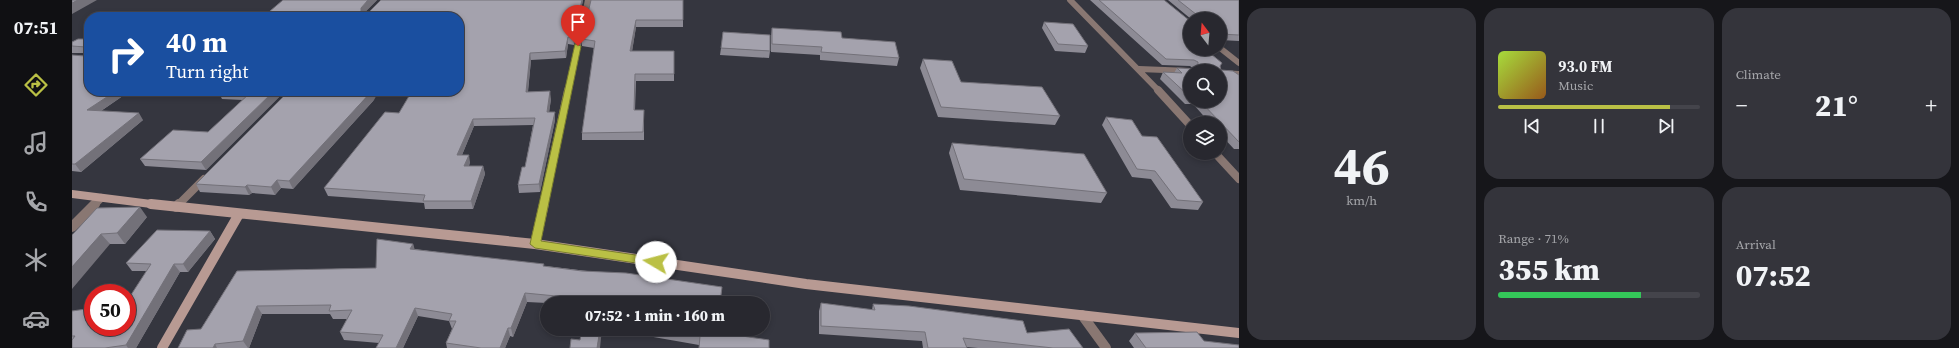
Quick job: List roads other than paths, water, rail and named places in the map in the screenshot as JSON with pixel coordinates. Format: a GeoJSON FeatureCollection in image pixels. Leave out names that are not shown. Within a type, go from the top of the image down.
{"type":"FeatureCollection","features":[{"type":"Feature","properties":{"kind":"main road"},"geometry":{"type":"LineString","coordinates":[[72,194],[239,214],[535,244],[806,284],[1239,333]]}},
{"type":"Feature","properties":{"kind":"main road"},"geometry":{"type":"LineString","coordinates":[[162,348],[239,214]]}},
{"type":"Feature","properties":{"kind":"street"},"geometry":{"type":"LineString","coordinates":[[535,244],[588,0]]}},
{"type":"Feature","properties":{"kind":"street"},"geometry":{"type":"LineString","coordinates":[[1070,0],[1139,69],[1183,117]]}},
{"type":"Feature","properties":{"kind":"street"},"geometry":{"type":"LineString","coordinates":[[1227,54],[1239,63]]}},
{"type":"Feature","properties":{"kind":"street"},"geometry":{"type":"LineString","coordinates":[[1139,69],[1183,72]]}},
{"type":"Feature","properties":{"kind":"street"},"geometry":{"type":"LineString","coordinates":[[1227,73],[1239,74]]}},
{"type":"Feature","properties":{"kind":"street"},"geometry":{"type":"LineString","coordinates":[[1221,160],[1239,179]]}},
{"type":"Feature","properties":{"kind":"street"},"geometry":{"type":"LineString","coordinates":[[176,207],[210,174]]}},
{"type":"Feature","properties":{"kind":"street"},"geometry":{"type":"LineString","coordinates":[[72,227],[101,198]]}},
{"type":"Feature","properties":{"kind":"street"},"geometry":{"type":"LineString","coordinates":[[1082,315],[1106,348]]}}]}
